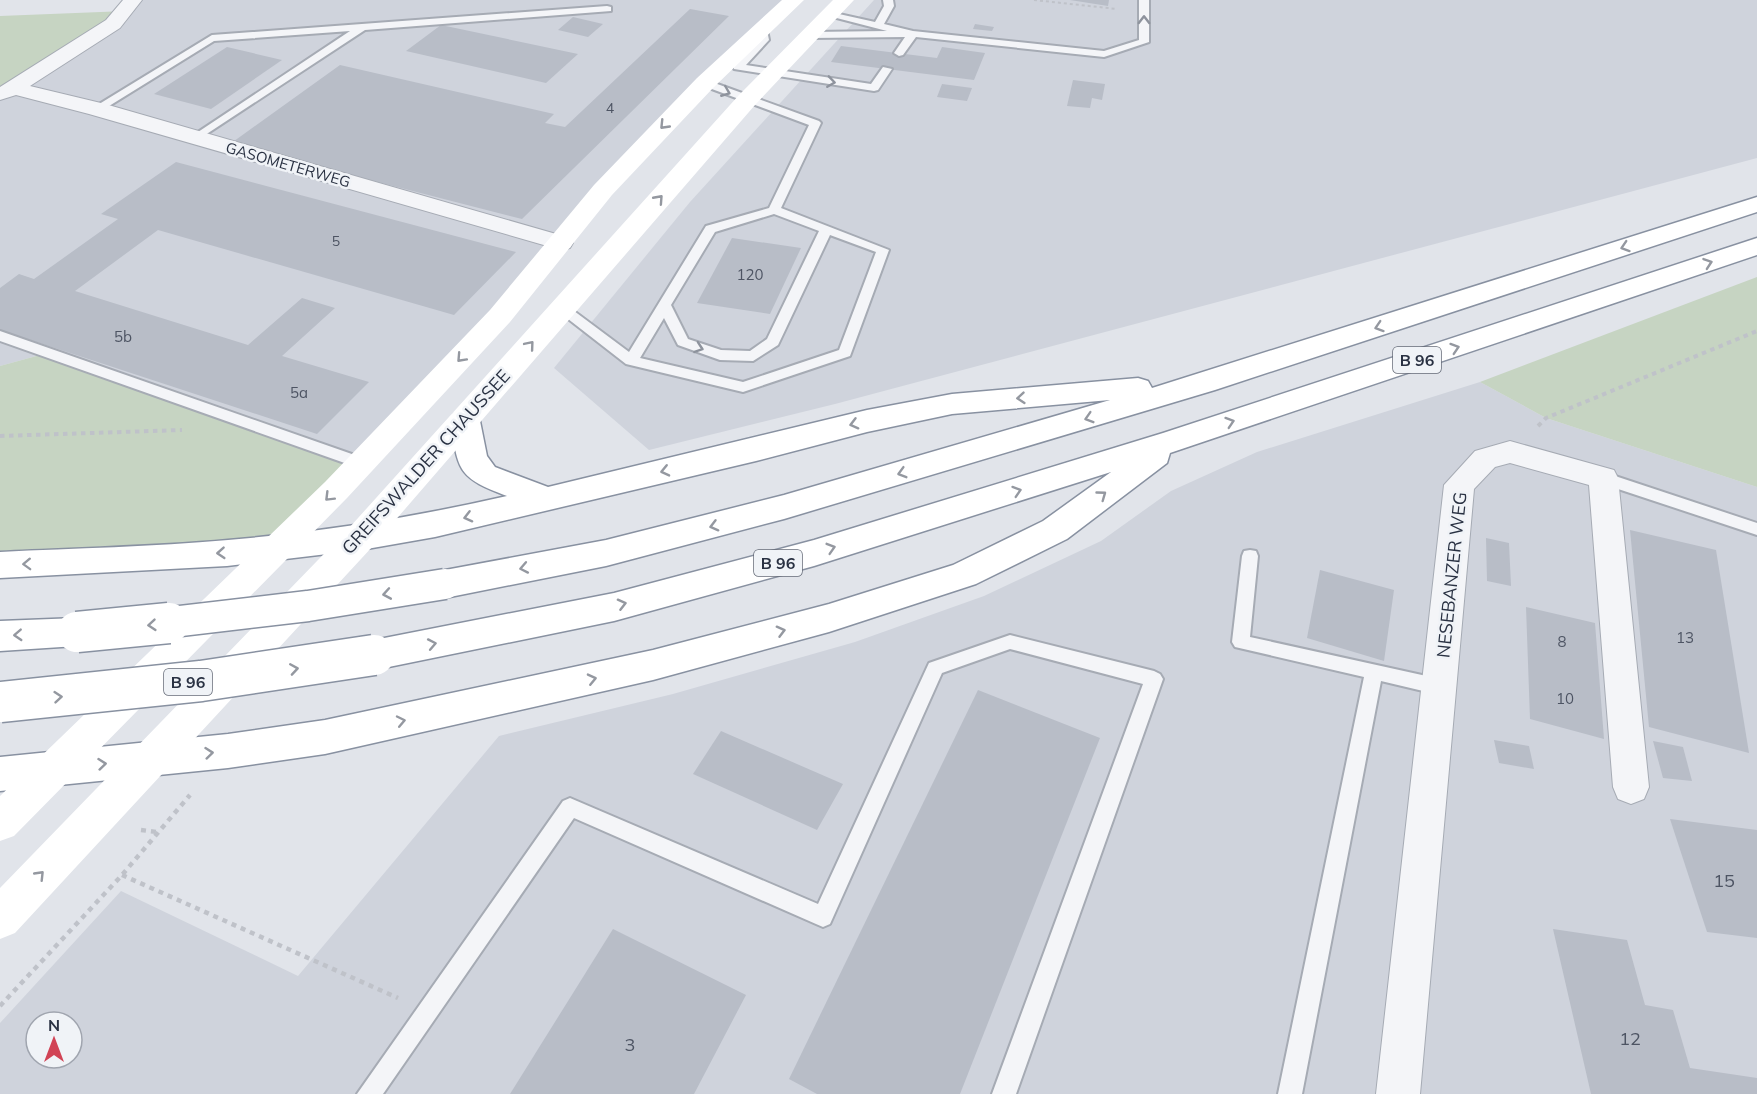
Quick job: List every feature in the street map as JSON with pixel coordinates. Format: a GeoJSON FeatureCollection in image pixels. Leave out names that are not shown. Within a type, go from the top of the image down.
{"type":"FeatureCollection","features":[{"type":"Feature","properties":{"kind":"main road"},"geometry":{"type":"LineString","coordinates":[[0,823],[280,547],[500,316],[603,190],[705,83],[794,0]]}},
{"type":"Feature","properties":{"kind":"main road","name":"GREIFSWALDER CHAUSSEE"},"geometry":{"type":"LineString","coordinates":[[0,918],[361,537],[465,422],[561,308],[747,100],[837,7]]}},
{"type":"Feature","properties":{"kind":"main road","name":"B 96"},"geometry":{"type":"LineString","coordinates":[[0,636],[178,623],[363,598],[606,553],[784,507],[1205,383],[1757,204]]}},
{"type":"Feature","properties":{"kind":"main road","name":"B 96"},"geometry":{"type":"LineString","coordinates":[[0,702],[180,684],[374,656],[614,607],[814,553],[1174,441],[1757,246]]}},
{"type":"Feature","properties":{"kind":"main road"},"geometry":{"type":"LineString","coordinates":[[0,565],[203,554],[361,537],[435,525],[756,450],[867,421],[952,404],[1205,383]]}},
{"type":"Feature","properties":{"kind":"main road"},"geometry":{"type":"LineString","coordinates":[[465,422],[472,459],[484,475],[545,498]]}},
{"type":"Feature","properties":{"kind":"main road"},"geometry":{"type":"LineString","coordinates":[[0,774],[228,751],[337,735],[653,665],[829,618],[964,575],[1055,530],[1174,441]]}},
{"type":"Feature","properties":{"kind":"street","name":"GASOMETERWEG"},"geometry":{"type":"LineString","coordinates":[[7,92],[113,24],[133,0]]}},
{"type":"Feature","properties":{"kind":"street","name":"GASOMETERWEG"},"geometry":{"type":"LineString","coordinates":[[7,92],[97,109],[561,243]]}},
{"type":"Feature","properties":{"kind":"street"},"geometry":{"type":"LineString","coordinates":[[1510,452],[1603,478],[1631,787]]}},
{"type":"Feature","properties":{"kind":"street","name":"NESEBANZER WEG"},"geometry":{"type":"LineString","coordinates":[[1398,1094],[1459,485],[1485,459],[1510,452]]}},
{"type":"Feature","properties":{"kind":"lane"},"geometry":{"type":"LineString","coordinates":[[878,26],[889,6],[888,0]]}},
{"type":"Feature","properties":{"kind":"lane"},"geometry":{"type":"LineString","coordinates":[[811,35],[913,34],[1104,54],[1144,42],[1144,0]]}},
{"type":"Feature","properties":{"kind":"lane"},"geometry":{"type":"LineString","coordinates":[[837,7],[878,26],[913,34]]}},
{"type":"Feature","properties":{"kind":"lane"},"geometry":{"type":"LineString","coordinates":[[97,109],[212,38],[607,9]]}},
{"type":"Feature","properties":{"kind":"lane"},"geometry":{"type":"LineString","coordinates":[[196,138],[362,28]]}},
{"type":"Feature","properties":{"kind":"lane"},"geometry":{"type":"LineString","coordinates":[[762,30],[764,40],[738,67],[874,88],[887,69]]}},
{"type":"Feature","properties":{"kind":"lane"},"geometry":{"type":"LineString","coordinates":[[899,53],[913,34]]}},
{"type":"Feature","properties":{"kind":"lane"},"geometry":{"type":"LineString","coordinates":[[705,83],[815,123],[774,210]]}},
{"type":"Feature","properties":{"kind":"lane"},"geometry":{"type":"LineString","coordinates":[[561,308],[631,361],[743,387],[845,353],[883,250],[774,210],[710,229],[631,361]]}},
{"type":"Feature","properties":{"kind":"lane"},"geometry":{"type":"LineString","coordinates":[[664,305],[683,342],[720,355],[753,356],[773,342],[826,229]]}},
{"type":"Feature","properties":{"kind":"lane"},"geometry":{"type":"LineString","coordinates":[[0,336],[361,463]]}},
{"type":"Feature","properties":{"kind":"lane"},"geometry":{"type":"LineString","coordinates":[[1603,478],[1757,529]]}},
{"type":"Feature","properties":{"kind":"lane"},"geometry":{"type":"LineString","coordinates":[[1250,556],[1241,642],[1440,687]]}},
{"type":"Feature","properties":{"kind":"lane"},"geometry":{"type":"LineString","coordinates":[[369,1094],[570,807],[823,917],[935,668],[1010,642],[1154,679],[1004,1094]]}},
{"type":"Feature","properties":{"kind":"lane"},"geometry":{"type":"LineString","coordinates":[[1290,1094],[1374,672]]}},
{"type":"Feature","properties":{"kind":"path"},"geometry":{"type":"LineString","coordinates":[[1034,0],[1144,12]]}},
{"type":"Feature","properties":{"kind":"path"},"geometry":{"type":"LineString","coordinates":[[1510,452],[1546,418],[1757,331]]}},
{"type":"Feature","properties":{"kind":"path"},"geometry":{"type":"LineString","coordinates":[[0,436],[191,430]]}},
{"type":"Feature","properties":{"kind":"path"},"geometry":{"type":"LineString","coordinates":[[0,1006],[122,875],[427,1011]]}},
{"type":"Feature","properties":{"kind":"shaded area"},"geometry":{"type":"Polygon","coordinates":[[[133,0],[794,0],[361,463],[51,352],[0,366],[0,96],[133,0]]]}},
{"type":"Feature","properties":{"kind":"shaded area"},"geometry":{"type":"Polygon","coordinates":[[[874,0],[1757,0],[1757,158],[835,404],[649,450],[554,368],[690,202],[874,0]]]}},
{"type":"Feature","properties":{"kind":"shaded area"},"geometry":{"type":"Polygon","coordinates":[[[1480,382],[1546,418],[1757,487],[1757,1094],[0,1094],[0,1023],[121,891],[298,976],[499,736],[673,694],[855,642],[984,596],[1101,541],[1171,491],[1257,452],[1480,382]]]}},
{"type":"Feature","properties":{"kind":"green space"},"geometry":{"type":"Polygon","coordinates":[[[126,11],[0,96],[0,16],[126,11]]]}},
{"type":"Feature","properties":{"kind":"green space"},"geometry":{"type":"Polygon","coordinates":[[[1757,277],[1757,487],[1546,418],[1480,382],[1757,277]]]}},
{"type":"Feature","properties":{"kind":"green space"},"geometry":{"type":"Polygon","coordinates":[[[51,352],[361,463],[280,547],[0,565],[0,366],[51,352]]]}},
{"type":"Feature","properties":{"kind":"building"},"geometry":{"type":"Polygon","coordinates":[[[1070,0],[1109,0],[1108,6],[1070,0]]]}},
{"type":"Feature","properties":{"kind":"building"},"geometry":{"type":"Polygon","coordinates":[[[690,9],[729,16],[522,219],[230,144],[340,65],[554,114],[545,123],[565,127],[690,9]]]}},
{"type":"Feature","properties":{"kind":"building"},"geometry":{"type":"Polygon","coordinates":[[[573,17],[603,24],[588,37],[558,30],[573,17]]]}},
{"type":"Feature","properties":{"kind":"building"},"geometry":{"type":"Polygon","coordinates":[[[975,24],[994,27],[992,31],[973,29],[975,24]]]}},
{"type":"Feature","properties":{"kind":"building"},"geometry":{"type":"Polygon","coordinates":[[[441,25],[578,54],[546,83],[406,51],[441,25]]]}},
{"type":"Feature","properties":{"kind":"building"},"geometry":{"type":"Polygon","coordinates":[[[841,46],[937,58],[942,47],[985,53],[974,80],[831,62],[841,46]]]}},
{"type":"Feature","properties":{"kind":"building"},"geometry":{"type":"Polygon","coordinates":[[[227,47],[282,60],[211,109],[154,94],[227,47]]]}},
{"type":"Feature","properties":{"kind":"building"},"geometry":{"type":"Polygon","coordinates":[[[1073,80],[1105,84],[1102,100],[1092,98],[1090,108],[1067,106],[1073,80]]]}},
{"type":"Feature","properties":{"kind":"building"},"geometry":{"type":"Polygon","coordinates":[[[942,84],[972,88],[967,101],[937,97],[942,84]]]}},
{"type":"Feature","properties":{"kind":"building"},"geometry":{"type":"Polygon","coordinates":[[[176,162],[516,252],[454,315],[158,230],[75,291],[248,345],[302,298],[335,308],[282,356],[369,382],[317,434],[0,330],[0,288],[19,274],[34,279],[118,219],[101,214],[176,162]]]}},
{"type":"Feature","properties":{"kind":"building"},"geometry":{"type":"Polygon","coordinates":[[[732,238],[801,248],[770,314],[697,303],[732,238]]]}},
{"type":"Feature","properties":{"kind":"building"},"geometry":{"type":"Polygon","coordinates":[[[1630,530],[1716,550],[1749,753],[1649,727],[1630,530]]]}},
{"type":"Feature","properties":{"kind":"building"},"geometry":{"type":"Polygon","coordinates":[[[1486,538],[1509,543],[1511,586],[1487,581],[1486,538]]]}},
{"type":"Feature","properties":{"kind":"building"},"geometry":{"type":"Polygon","coordinates":[[[1320,570],[1394,590],[1384,661],[1307,638],[1320,570]]]}},
{"type":"Feature","properties":{"kind":"building"},"geometry":{"type":"Polygon","coordinates":[[[1526,607],[1595,623],[1604,739],[1530,719],[1526,607]]]}},
{"type":"Feature","properties":{"kind":"building"},"geometry":{"type":"Polygon","coordinates":[[[978,690],[1100,738],[960,1094],[817,1094],[789,1079],[978,690]]]}},
{"type":"Feature","properties":{"kind":"building"},"geometry":{"type":"Polygon","coordinates":[[[721,731],[843,784],[817,830],[693,774],[721,731]]]}},
{"type":"Feature","properties":{"kind":"building"},"geometry":{"type":"Polygon","coordinates":[[[1494,740],[1529,746],[1534,769],[1499,763],[1494,740]]]}},
{"type":"Feature","properties":{"kind":"building"},"geometry":{"type":"Polygon","coordinates":[[[1653,741],[1683,747],[1692,781],[1663,778],[1653,741]]]}},
{"type":"Feature","properties":{"kind":"building"},"geometry":{"type":"Polygon","coordinates":[[[1670,819],[1757,830],[1757,938],[1707,932],[1670,819]]]}},
{"type":"Feature","properties":{"kind":"building"},"geometry":{"type":"Polygon","coordinates":[[[613,929],[746,995],[694,1094],[510,1094],[613,929]]]}},
{"type":"Feature","properties":{"kind":"building"},"geometry":{"type":"Polygon","coordinates":[[[1553,929],[1627,940],[1645,1005],[1673,1010],[1690,1068],[1757,1078],[1757,1094],[1591,1094],[1553,929]]]}}]}
